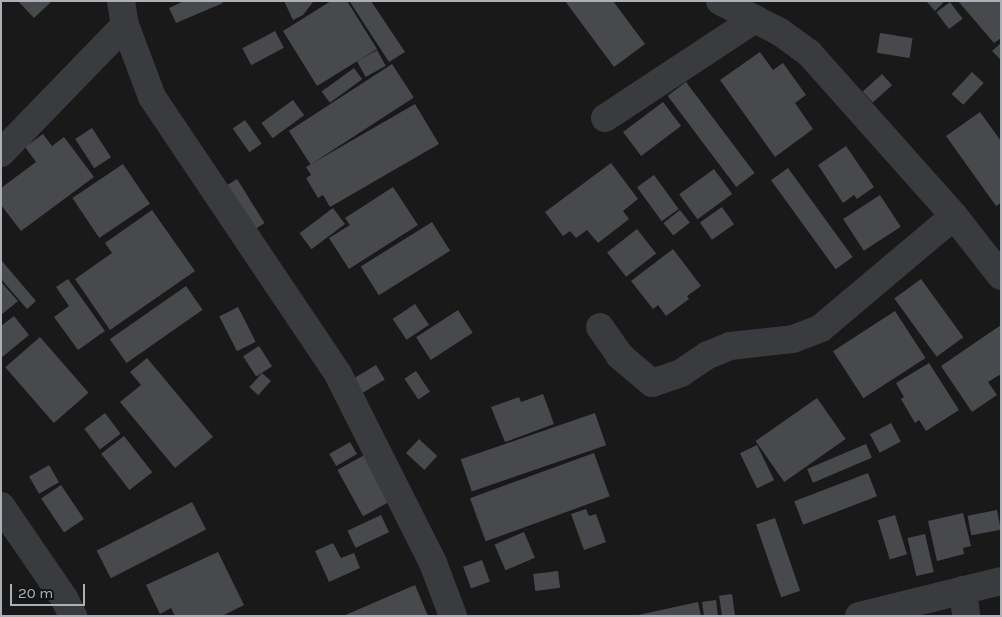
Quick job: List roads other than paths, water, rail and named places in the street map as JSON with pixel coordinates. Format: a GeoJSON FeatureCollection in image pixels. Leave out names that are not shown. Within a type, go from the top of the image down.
{"type":"FeatureCollection","features":[{"type":"Feature","properties":{"kind":"street"},"geometry":{"type":"LineString","coordinates":[[720,1],[780,32],[809,53],[954,216],[1001,276]]}},
{"type":"Feature","properties":{"kind":"street"},"geometry":{"type":"LineString","coordinates":[[1,153],[123,13]]}},
{"type":"Feature","properties":{"kind":"street"},"geometry":{"type":"LineString","coordinates":[[123,13],[152,98],[338,374],[433,564],[453,616]]}},
{"type":"Feature","properties":{"kind":"street"},"geometry":{"type":"LineString","coordinates":[[605,118],[755,19]]}},
{"type":"Feature","properties":{"kind":"street"},"geometry":{"type":"LineString","coordinates":[[600,327],[620,356],[652,382],[681,372],[730,346],[793,339],[821,328],[954,216]]}},
{"type":"Feature","properties":{"kind":"street"},"geometry":{"type":"LineString","coordinates":[[3,512],[64,598],[73,616]]}},
{"type":"Feature","properties":{"kind":"street"},"geometry":{"type":"LineString","coordinates":[[859,616],[965,603],[1001,581]]}}]}
